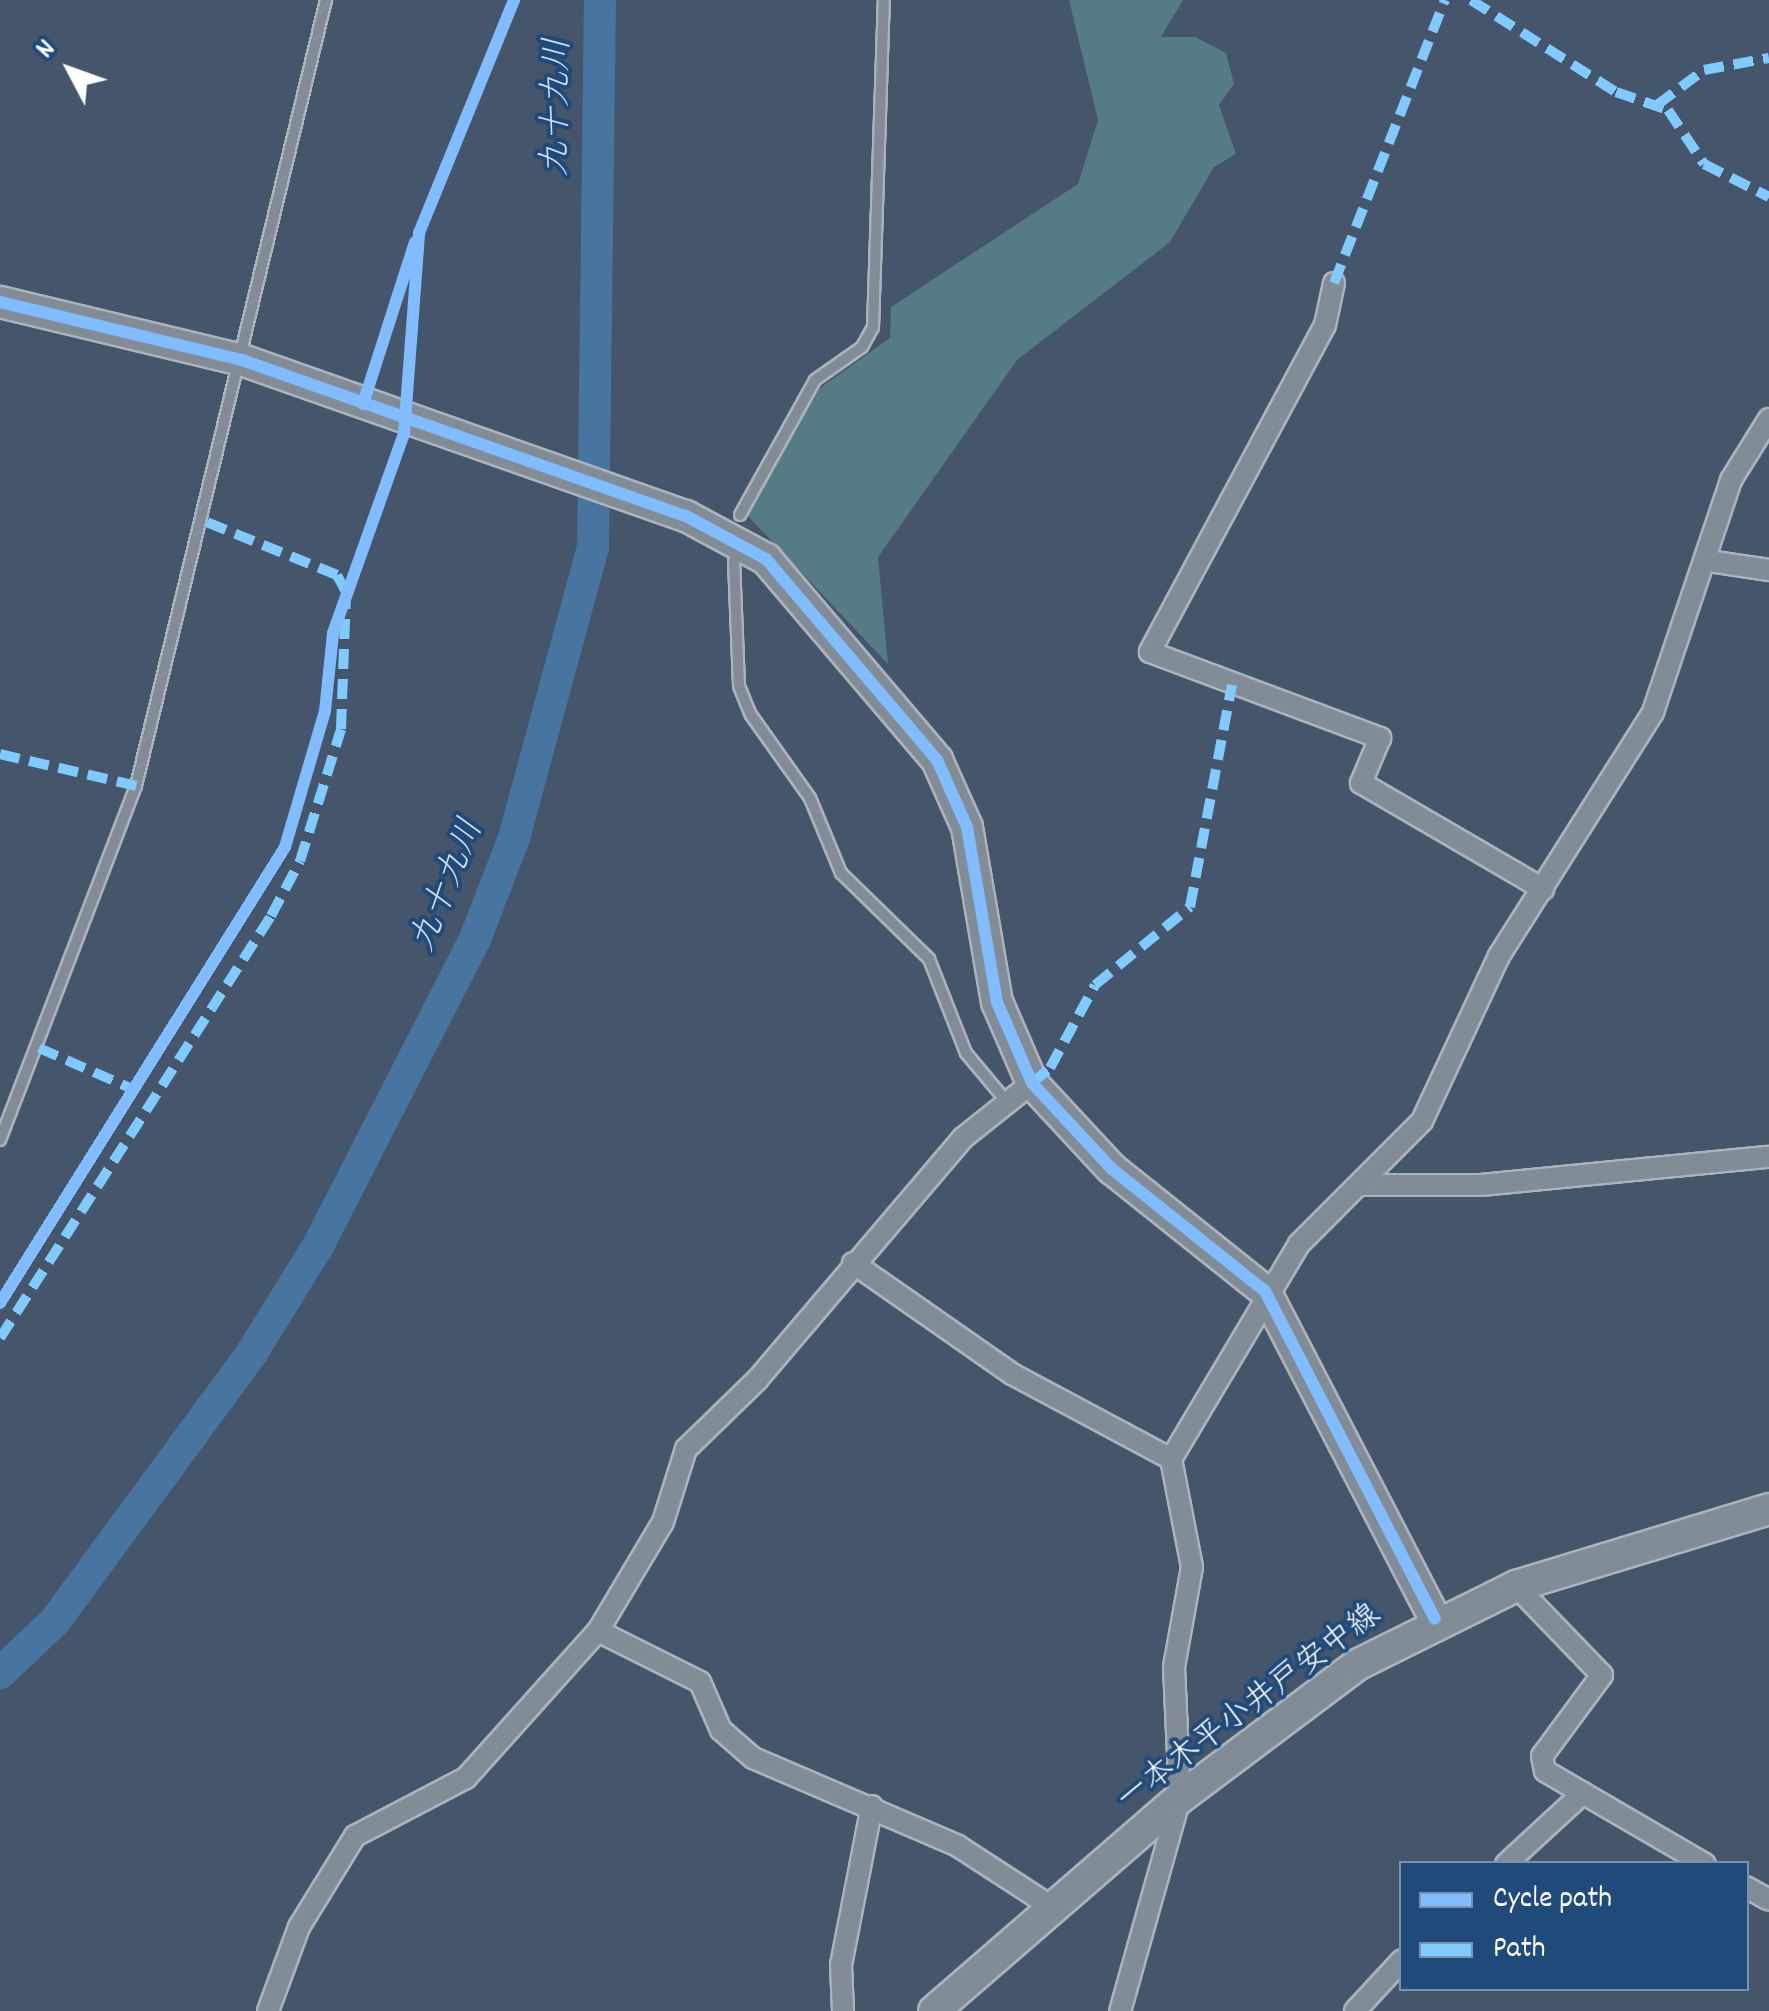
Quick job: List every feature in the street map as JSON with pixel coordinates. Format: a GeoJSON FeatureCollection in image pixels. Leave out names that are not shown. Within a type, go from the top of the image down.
{"type":"FeatureCollection","features":[{"type":"Feature","properties":{"kind":"street"},"geometry":{"type":"LineString","coordinates":[[1334,283],[1325,325],[1150,652],[1380,738],[1360,782],[1543,889]]}},
{"type":"Feature","properties":{"kind":"street"},"geometry":{"type":"LineString","coordinates":[[0,302],[242,360],[644,500],[766,559],[937,760],[967,827],[997,1002],[1032,1082],[1112,1169],[1265,1291],[1435,1619]]}},
{"type":"Feature","properties":{"kind":"street"},"geometry":{"type":"LineString","coordinates":[[1120,2011],[1180,1798],[1174,1667],[1192,1567],[1172,1459],[1248,1342],[1265,1291],[1422,1122],[1499,956],[1653,712],[1710,562],[1731,480],[1769,418]]}},
{"type":"Feature","properties":{"kind":"street"},"geometry":{"type":"LineString","coordinates":[[1710,562],[1769,570]]}},
{"type":"Feature","properties":{"kind":"street"},"geometry":{"type":"LineString","coordinates":[[268,2011],[298,1926],[355,1836],[466,1778],[598,1631],[664,1522],[686,1450],[758,1380],[853,1262],[963,1138],[1032,1082]]}},
{"type":"Feature","properties":{"kind":"street"},"geometry":{"type":"LineString","coordinates":[[1361,1185],[1482,1185],[1769,1157]]}},
{"type":"Feature","properties":{"kind":"street"},"geometry":{"type":"LineString","coordinates":[[853,1262],[1012,1374],[1172,1459]]}},
{"type":"Feature","properties":{"kind":"street","name":"一本木平小井戸安中線"},"geometry":{"type":"LineString","coordinates":[[934,2011],[1180,1798],[1435,1619],[1516,1586],[1769,1509]]}},
{"type":"Feature","properties":{"kind":"street"},"geometry":{"type":"LineString","coordinates":[[1516,1586],[1598,1664],[1594,1698],[1542,1756],[1545,1772],[1701,1861]]}},
{"type":"Feature","properties":{"kind":"street"},"geometry":{"type":"LineString","coordinates":[[598,1631],[700,1682],[721,1730],[753,1758],[958,1846],[1055,1909]]}},
{"type":"Feature","properties":{"kind":"street"},"geometry":{"type":"LineString","coordinates":[[1509,1861],[1583,1793]]}},
{"type":"Feature","properties":{"kind":"street"},"geometry":{"type":"LineString","coordinates":[[843,2011],[841,1964],[872,1806]]}},
{"type":"Feature","properties":{"kind":"street"},"geometry":{"type":"LineString","coordinates":[[1354,2011],[1399,1963]]}},
{"type":"Feature","properties":{"kind":"lane"},"geometry":{"type":"LineString","coordinates":[[0,1140],[136,786],[326,0]]}},
{"type":"Feature","properties":{"kind":"lane"},"geometry":{"type":"LineString","coordinates":[[740,515],[814,380],[862,347],[873,327],[884,0]]}},
{"type":"Feature","properties":{"kind":"lane"},"geometry":{"type":"LineString","coordinates":[[734,562],[742,698],[810,798],[841,874],[929,959],[966,1053],[1008,1102]]}},
{"type":"Feature","properties":{"kind":"green space"},"geometry":{"type":"Polygon","coordinates":[[[1069,0],[1183,0],[1161,37],[1195,37],[1226,53],[1234,84],[1219,105],[1236,154],[1214,167],[1170,242],[1017,360],[878,557],[888,664],[747,515],[749,505],[820,388],[890,338],[891,307],[1078,184],[1098,120],[1069,0]]]}},
{"type":"Feature","properties":{"kind":"waterway","name":"九十九川"},"geometry":{"type":"LineString","coordinates":[[0,1673],[55,1621],[253,1351],[319,1244],[475,939],[514,838],[593,547],[600,0]]}},
{"type":"Feature","properties":{"kind":"marked path"},"geometry":{"type":"LineString","coordinates":[[1334,283],[1445,0]]}},
{"type":"Feature","properties":{"kind":"marked path"},"geometry":{"type":"LineString","coordinates":[[1471,0],[1616,92],[1668,110],[1704,164],[1769,197]]}},
{"type":"Feature","properties":{"kind":"marked path"},"geometry":{"type":"LineString","coordinates":[[1657,105],[1704,70],[1769,58]]}},
{"type":"Feature","properties":{"kind":"marked path"},"geometry":{"type":"LineString","coordinates":[[0,1338],[271,916],[300,861],[341,729],[346,592],[337,575],[204,521]]}},
{"type":"Feature","properties":{"kind":"marked path"},"geometry":{"type":"LineString","coordinates":[[1032,1083],[1050,1068],[1095,985],[1190,907],[1232,685]]}},
{"type":"Feature","properties":{"kind":"marked path"},"geometry":{"type":"LineString","coordinates":[[0,754],[136,786]]}},
{"type":"Feature","properties":{"kind":"marked path"},"geometry":{"type":"LineString","coordinates":[[39,1048],[137,1091]]}},
{"type":"Feature","properties":{"kind":"cycle path"},"geometry":{"type":"LineString","coordinates":[[0,1303],[285,847],[325,711],[333,633],[404,434],[419,233],[514,0]]}},
{"type":"Feature","properties":{"kind":"cycle path"},"geometry":{"type":"LineString","coordinates":[[363,404],[415,242]]}},
{"type":"Feature","properties":{"kind":"cycle path"},"geometry":{"type":"LineString","coordinates":[[0,302],[242,360],[686,516],[766,559],[937,760],[967,827],[997,1002],[1032,1083],[1112,1169],[1265,1291],[1435,1619]]}}]}
